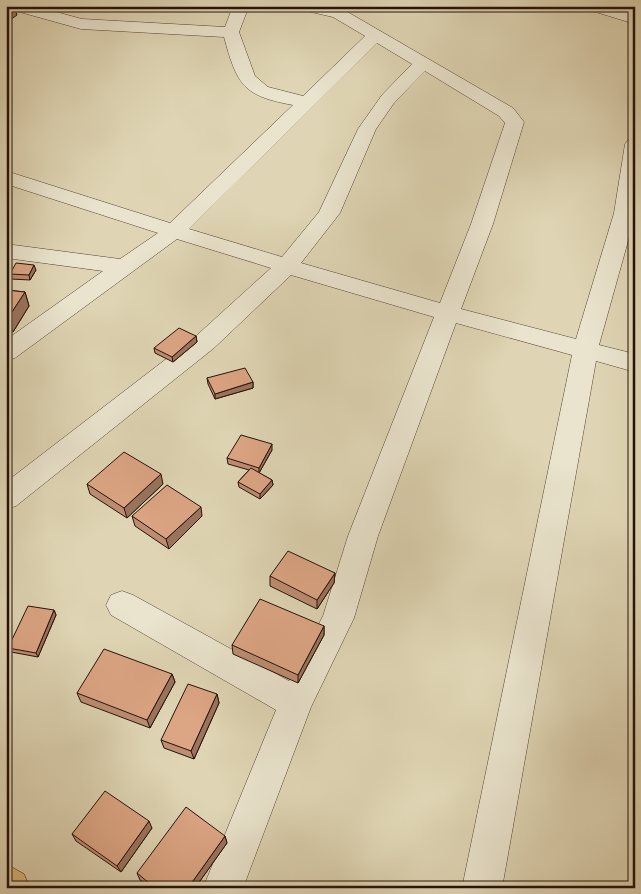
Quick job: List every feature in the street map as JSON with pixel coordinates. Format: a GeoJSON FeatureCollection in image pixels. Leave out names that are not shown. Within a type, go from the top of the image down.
{"type":"FeatureCollection","features":[{"type":"Feature","properties":{"kind":"main road"},"geometry":{"type":"LineString","coordinates":[[6,884],[10,888]]}},
{"type":"Feature","properties":{"kind":"street"},"geometry":{"type":"LineString","coordinates":[[15,6],[81,24],[231,32]]}},
{"type":"Feature","properties":{"kind":"street"},"geometry":{"type":"LineString","coordinates":[[241,6],[231,32],[245,76],[253,88],[263,93],[307,102]]}},
{"type":"Feature","properties":{"kind":"street"},"geometry":{"type":"LineString","coordinates":[[224,888],[296,703],[338,618],[363,536],[482,224],[515,122],[506,112],[338,13],[304,6]]}},
{"type":"Feature","properties":{"kind":"street"},"geometry":{"type":"LineString","coordinates":[[592,6],[635,19]]}},
{"type":"Feature","properties":{"kind":"street"},"geometry":{"type":"LineString","coordinates":[[6,352],[173,232],[375,36]]}},
{"type":"Feature","properties":{"kind":"street"},"geometry":{"type":"LineString","coordinates":[[6,498],[205,342],[286,267],[329,213],[354,154],[367,129],[388,99],[423,63]]}},
{"type":"Feature","properties":{"kind":"street"},"geometry":{"type":"LineString","coordinates":[[482,888],[584,350],[630,214],[635,144]]}},
{"type":"Feature","properties":{"kind":"street"},"geometry":{"type":"LineString","coordinates":[[6,177],[286,267],[447,314],[635,363]]}},
{"type":"Feature","properties":{"kind":"street"},"geometry":{"type":"LineString","coordinates":[[6,251],[124,267]]}},
{"type":"Feature","properties":{"kind":"street"},"geometry":{"type":"LineString","coordinates":[[122,605],[296,703]]}},
{"type":"Feature","properties":{"kind":"building"},"geometry":{"type":"Polygon","coordinates":[[[16,263],[34,265],[29,275],[10,274],[16,263]]]}},
{"type":"Feature","properties":{"kind":"building"},"geometry":{"type":"Polygon","coordinates":[[[6,290],[25,292],[8,318],[6,318],[6,290]]]}},
{"type":"Feature","properties":{"kind":"building"},"geometry":{"type":"Polygon","coordinates":[[[179,328],[196,336],[172,357],[154,348],[179,328]]]}},
{"type":"Feature","properties":{"kind":"building"},"geometry":{"type":"Polygon","coordinates":[[[245,368],[253,382],[215,394],[207,378],[245,368]]]}},
{"type":"Feature","properties":{"kind":"building"},"geometry":{"type":"Polygon","coordinates":[[[241,435],[272,444],[259,468],[227,458],[241,435]]]}},
{"type":"Feature","properties":{"kind":"building"},"geometry":{"type":"Polygon","coordinates":[[[124,452],[161,474],[124,508],[87,484],[124,452]]]}},
{"type":"Feature","properties":{"kind":"building"},"geometry":{"type":"Polygon","coordinates":[[[251,468],[272,480],[260,494],[238,482],[251,468]]]}},
{"type":"Feature","properties":{"kind":"building"},"geometry":{"type":"Polygon","coordinates":[[[167,485],[201,507],[166,539],[132,516],[167,485]]]}},
{"type":"Feature","properties":{"kind":"building"},"geometry":{"type":"Polygon","coordinates":[[[288,551],[335,573],[317,600],[270,576],[288,551]]]}},
{"type":"Feature","properties":{"kind":"building"},"geometry":{"type":"Polygon","coordinates":[[[260,599],[324,626],[298,675],[232,645],[260,599]]]}},
{"type":"Feature","properties":{"kind":"building"},"geometry":{"type":"Polygon","coordinates":[[[28,606],[54,610],[36,653],[8,648],[28,606]]]}},
{"type":"Feature","properties":{"kind":"building"},"geometry":{"type":"Polygon","coordinates":[[[104,649],[172,674],[147,720],[77,693],[104,649]]]}},
{"type":"Feature","properties":{"kind":"building"},"geometry":{"type":"Polygon","coordinates":[[[188,684],[217,694],[191,751],[161,740],[188,684]]]}},
{"type":"Feature","properties":{"kind":"building"},"geometry":{"type":"Polygon","coordinates":[[[105,791],[149,821],[117,866],[72,834],[105,791]]]}},
{"type":"Feature","properties":{"kind":"building"},"geometry":{"type":"Polygon","coordinates":[[[186,807],[225,836],[188,888],[155,888],[137,873],[186,807]]]}}]}
